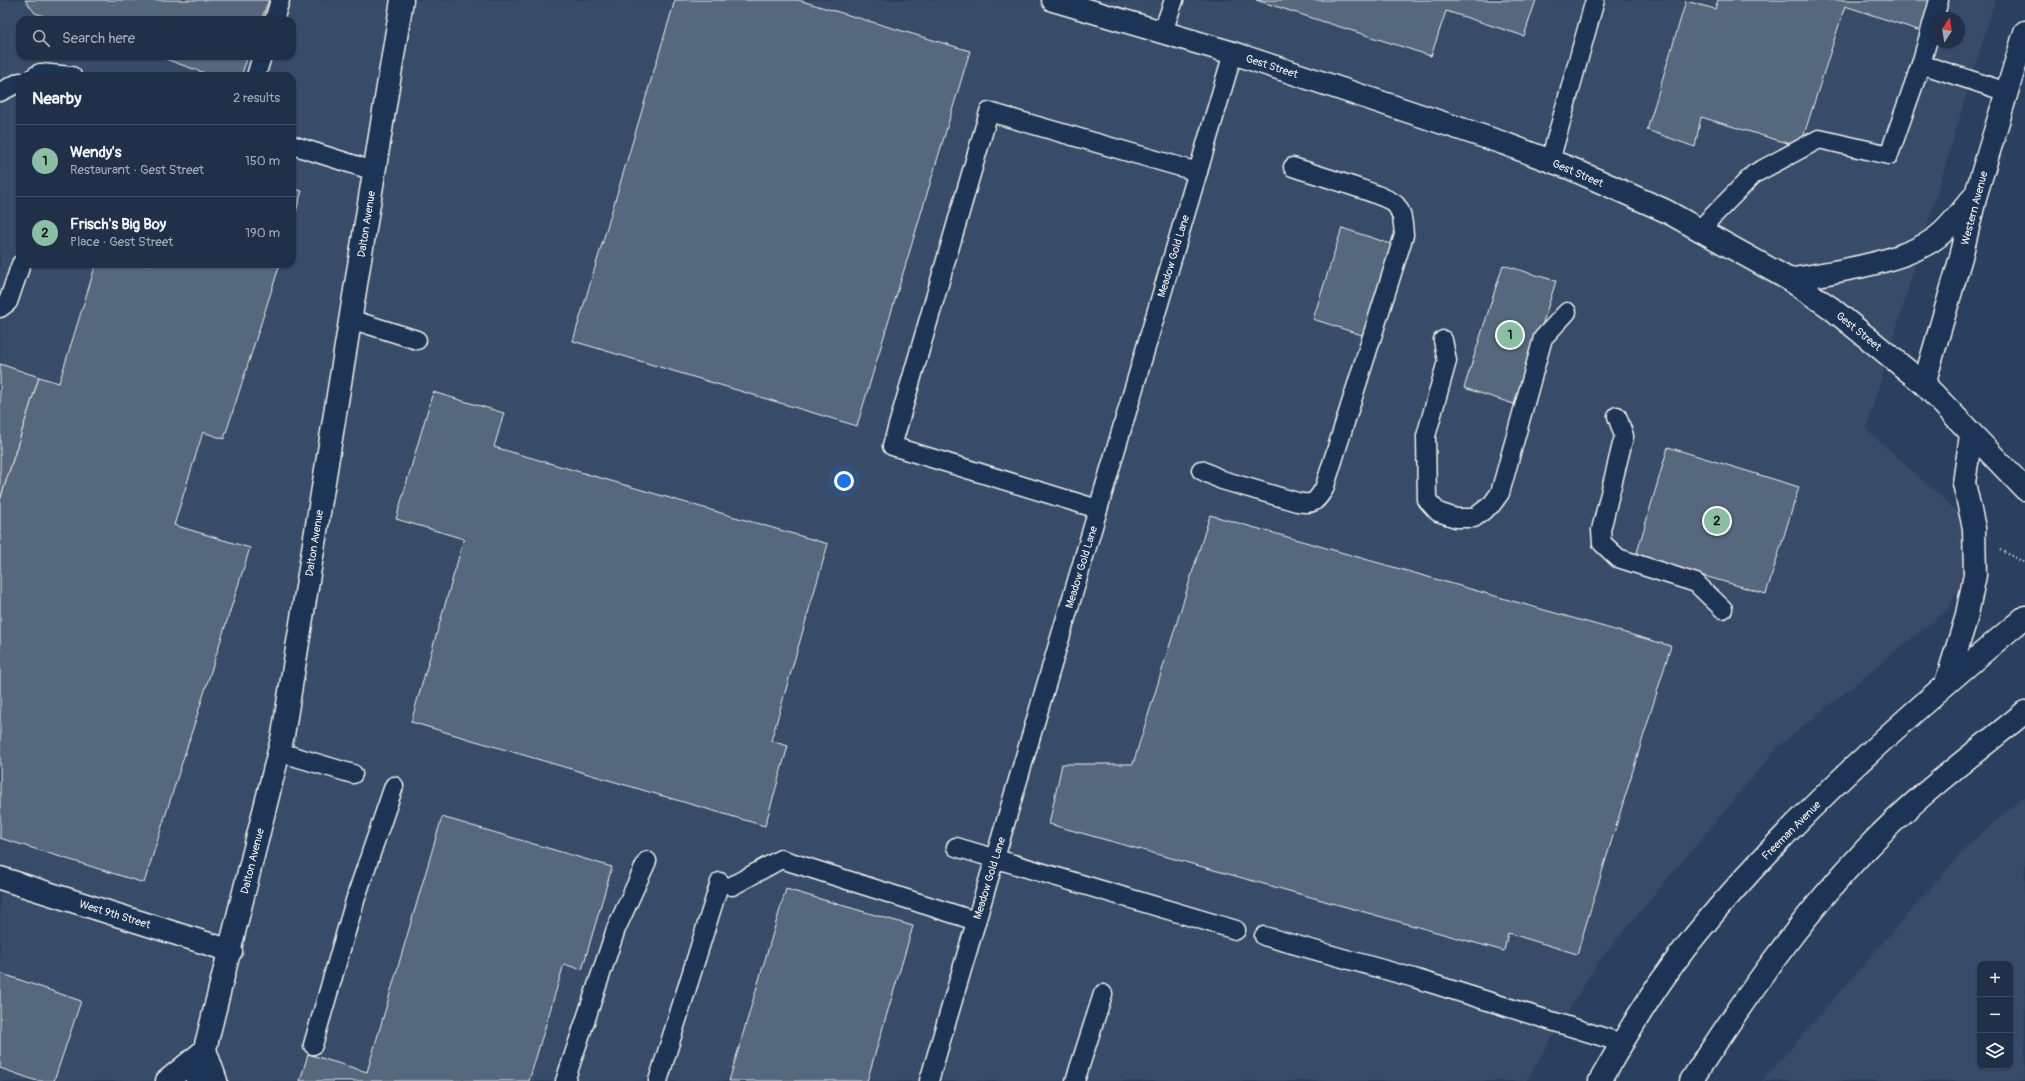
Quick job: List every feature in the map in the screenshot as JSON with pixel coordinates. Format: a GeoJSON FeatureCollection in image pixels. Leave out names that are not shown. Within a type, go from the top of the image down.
{"type":"FeatureCollection","features":[{"type":"Feature","properties":{"kind":"main road","name":"Dalton Avenue"},"geometry":{"type":"LineString","coordinates":[[197,1081],[231,951],[279,752],[402,0]]}},
{"type":"Feature","properties":{"kind":"main road","name":"Gest Street"},"geometry":{"type":"LineString","coordinates":[[1053,0],[1092,6],[1163,31],[1503,143],[1550,161],[1666,211],[1790,280],[1831,308],[1924,384],[1971,435],[2025,489]]}},
{"type":"Feature","properties":{"kind":"main road","name":"Western Avenue"},"geometry":{"type":"LineString","coordinates":[[1924,384],[1961,257],[1976,194],[2025,32]]}},
{"type":"Feature","properties":{"kind":"main road"},"geometry":{"type":"LineString","coordinates":[[1790,280],[1895,258],[1916,250],[1942,233],[1976,194]]}},
{"type":"Feature","properties":{"kind":"main road"},"geometry":{"type":"LineString","coordinates":[[1946,683],[1966,619],[1975,575],[1974,528],[1964,483],[1971,435]]}},
{"type":"Feature","properties":{"kind":"main road","name":"Freeman Avenue"},"geometry":{"type":"LineString","coordinates":[[1600,1081],[1633,1022],[1697,933],[1770,850],[1846,775],[1946,683],[2025,617]]}},
{"type":"Feature","properties":{"kind":"main road"},"geometry":{"type":"LineString","coordinates":[[1691,1081],[1739,1007],[1819,902],[1866,850],[1912,805],[2025,712]]}},
{"type":"Feature","properties":{"kind":"main road","name":"West 9th Street"},"geometry":{"type":"LineString","coordinates":[[0,878],[231,951]]}},
{"type":"Feature","properties":{"kind":"main road"},"geometry":{"type":"LineString","coordinates":[[167,1081],[205,1050],[216,1081]]}},
{"type":"Feature","properties":{"kind":"lane"},"geometry":{"type":"LineString","coordinates":[[275,16],[280,0]]}},
{"type":"Feature","properties":{"kind":"lane"},"geometry":{"type":"LineString","coordinates":[[1163,31],[1174,0]]}},
{"type":"Feature","properties":{"kind":"lane"},"geometry":{"type":"LineString","coordinates":[[1550,161],[1594,0]]}},
{"type":"Feature","properties":{"kind":"lane"},"geometry":{"type":"LineString","coordinates":[[1700,230],[1754,174],[1819,139],[1889,155],[1921,64],[1939,0]]}},
{"type":"Feature","properties":{"kind":"lane","name":"Meadow Gold Lane"},"geometry":{"type":"LineString","coordinates":[[929,1081],[1233,53]]}},
{"type":"Feature","properties":{"kind":"lane"},"geometry":{"type":"LineString","coordinates":[[257,72],[261,60]]}},
{"type":"Feature","properties":{"kind":"lane"},"geometry":{"type":"LineString","coordinates":[[1921,64],[2007,92]]}},
{"type":"Feature","properties":{"kind":"lane"},"geometry":{"type":"LineString","coordinates":[[0,92],[16,84]]}},
{"type":"Feature","properties":{"kind":"lane"},"geometry":{"type":"LineString","coordinates":[[1098,509],[892,446],[989,112],[1198,172]]}},
{"type":"Feature","properties":{"kind":"lane"},"geometry":{"type":"LineString","coordinates":[[296,146],[374,170]]}},
{"type":"Feature","properties":{"kind":"lane"},"geometry":{"type":"LineString","coordinates":[[1201,470],[1222,480],[1297,502],[1308,504],[1317,500],[1324,489],[1404,234],[1402,218],[1396,204],[1293,167]]}},
{"type":"Feature","properties":{"kind":"lane"},"geometry":{"type":"LineString","coordinates":[[0,308],[8,302],[19,268]]}},
{"type":"Feature","properties":{"kind":"lane"},"geometry":{"type":"LineString","coordinates":[[1443,340],[1447,361],[1426,436],[1427,500],[1438,512],[1456,518],[1474,518],[1492,504],[1500,493],[1544,338],[1567,312]]}},
{"type":"Feature","properties":{"kind":"lane"},"geometry":{"type":"LineString","coordinates":[[350,319],[417,340]]}},
{"type":"Feature","properties":{"kind":"lane"},"geometry":{"type":"LineString","coordinates":[[1617,416],[1624,436],[1601,530],[1602,543],[1618,558],[1696,583],[1723,609]]}},
{"type":"Feature","properties":{"kind":"lane"},"geometry":{"type":"LineString","coordinates":[[279,752],[353,774]]}},
{"type":"Feature","properties":{"kind":"lane"},"geometry":{"type":"LineString","coordinates":[[313,1045],[357,894],[394,786]]}},
{"type":"Feature","properties":{"kind":"lane"},"geometry":{"type":"LineString","coordinates":[[956,847],[1236,930]]}},
{"type":"Feature","properties":{"kind":"lane"},"geometry":{"type":"LineString","coordinates":[[658,1081],[726,884],[781,859],[976,922]]}},
{"type":"Feature","properties":{"kind":"lane"},"geometry":{"type":"LineString","coordinates":[[565,1081],[616,929],[647,861]]}},
{"type":"Feature","properties":{"kind":"lane"},"geometry":{"type":"LineString","coordinates":[[1264,936],[1414,978],[1622,1043]]}},
{"type":"Feature","properties":{"kind":"lane"},"geometry":{"type":"LineString","coordinates":[[1075,1081],[1103,994]]}},
{"type":"Feature","properties":{"kind":"path"},"geometry":{"type":"LineString","coordinates":[[1999,548],[2025,563]]}},
{"type":"Feature","properties":{"kind":"shaded area"},"geometry":{"type":"Polygon","coordinates":[[[0,0],[1995,0],[1866,429],[1960,514],[1970,568],[1948,609],[1779,746],[1598,962],[1526,1081],[0,1081],[0,0]]]}},
{"type":"Feature","properties":{"kind":"shaded area"},"geometry":{"type":"Polygon","coordinates":[[[2025,796],[2025,1081],[1762,1081],[1970,843],[2025,796]]]}},
{"type":"Feature","properties":{"kind":"building"},"geometry":{"type":"Polygon","coordinates":[[[25,0],[269,0],[263,16],[44,16],[35,13],[25,0]]]}},
{"type":"Feature","properties":{"kind":"building"},"geometry":{"type":"Polygon","coordinates":[[[675,0],[798,0],[970,51],[857,426],[573,341],[675,0]]]}},
{"type":"Feature","properties":{"kind":"building"},"geometry":{"type":"Polygon","coordinates":[[[1256,0],[1536,0],[1524,36],[1446,11],[1431,56],[1256,0]]]}},
{"type":"Feature","properties":{"kind":"building"},"geometry":{"type":"Polygon","coordinates":[[[1718,0],[1934,0],[1924,32],[1845,6],[1800,147],[1701,117],[1695,147],[1647,130],[1686,1],[1715,9],[1718,0]]]}},
{"type":"Feature","properties":{"kind":"building"},"geometry":{"type":"Polygon","coordinates":[[[168,60],[247,60],[242,72],[202,72],[168,60]]]}},
{"type":"Feature","properties":{"kind":"building"},"geometry":{"type":"Polygon","coordinates":[[[296,189],[302,191],[296,211],[296,189]]]}},
{"type":"Feature","properties":{"kind":"building"},"geometry":{"type":"Polygon","coordinates":[[[1342,228],[1394,245],[1365,336],[1313,319],[1342,228]]]}},
{"type":"Feature","properties":{"kind":"building"},"geometry":{"type":"Polygon","coordinates":[[[1503,265],[1556,281],[1517,405],[1464,388],[1503,265]]]}},
{"type":"Feature","properties":{"kind":"building"},"geometry":{"type":"Polygon","coordinates":[[[95,268],[279,268],[224,439],[203,432],[174,525],[250,548],[144,883],[0,838],[0,500],[39,377],[59,383],[95,268]]]}},
{"type":"Feature","properties":{"kind":"building"},"geometry":{"type":"Polygon","coordinates":[[[0,364],[39,377],[0,500],[0,364]]]}},
{"type":"Feature","properties":{"kind":"building"},"geometry":{"type":"Polygon","coordinates":[[[433,392],[504,413],[494,447],[828,544],[771,741],[788,746],[765,826],[411,722],[464,539],[396,519],[433,392]]]}},
{"type":"Feature","properties":{"kind":"building"},"geometry":{"type":"Polygon","coordinates":[[[1668,447],[1799,487],[1766,594],[1636,556],[1668,447]]]}},
{"type":"Feature","properties":{"kind":"building"},"geometry":{"type":"Polygon","coordinates":[[[1210,515],[1671,646],[1577,954],[1508,933],[1504,951],[1049,824],[1062,764],[1133,764],[1210,515]]]}},
{"type":"Feature","properties":{"kind":"building"},"geometry":{"type":"Polygon","coordinates":[[[442,817],[612,867],[582,970],[564,964],[529,1081],[300,1081],[308,1054],[367,1072],[442,817]]]}},
{"type":"Feature","properties":{"kind":"building"},"geometry":{"type":"Polygon","coordinates":[[[786,889],[913,926],[867,1081],[729,1081],[786,889]]]}},
{"type":"Feature","properties":{"kind":"building"},"geometry":{"type":"Polygon","coordinates":[[[0,973],[81,1001],[54,1081],[37,1081],[0,1068],[0,973]]]}},
{"type":"Feature","properties":{"kind":"place","name":"Wendy's"},"geometry":{"type":"Point","coordinates":[1510,335]}},
{"type":"Feature","properties":{"kind":"place","name":"Frisch's Big Boy"},"geometry":{"type":"Point","coordinates":[1717,521]}}]}
